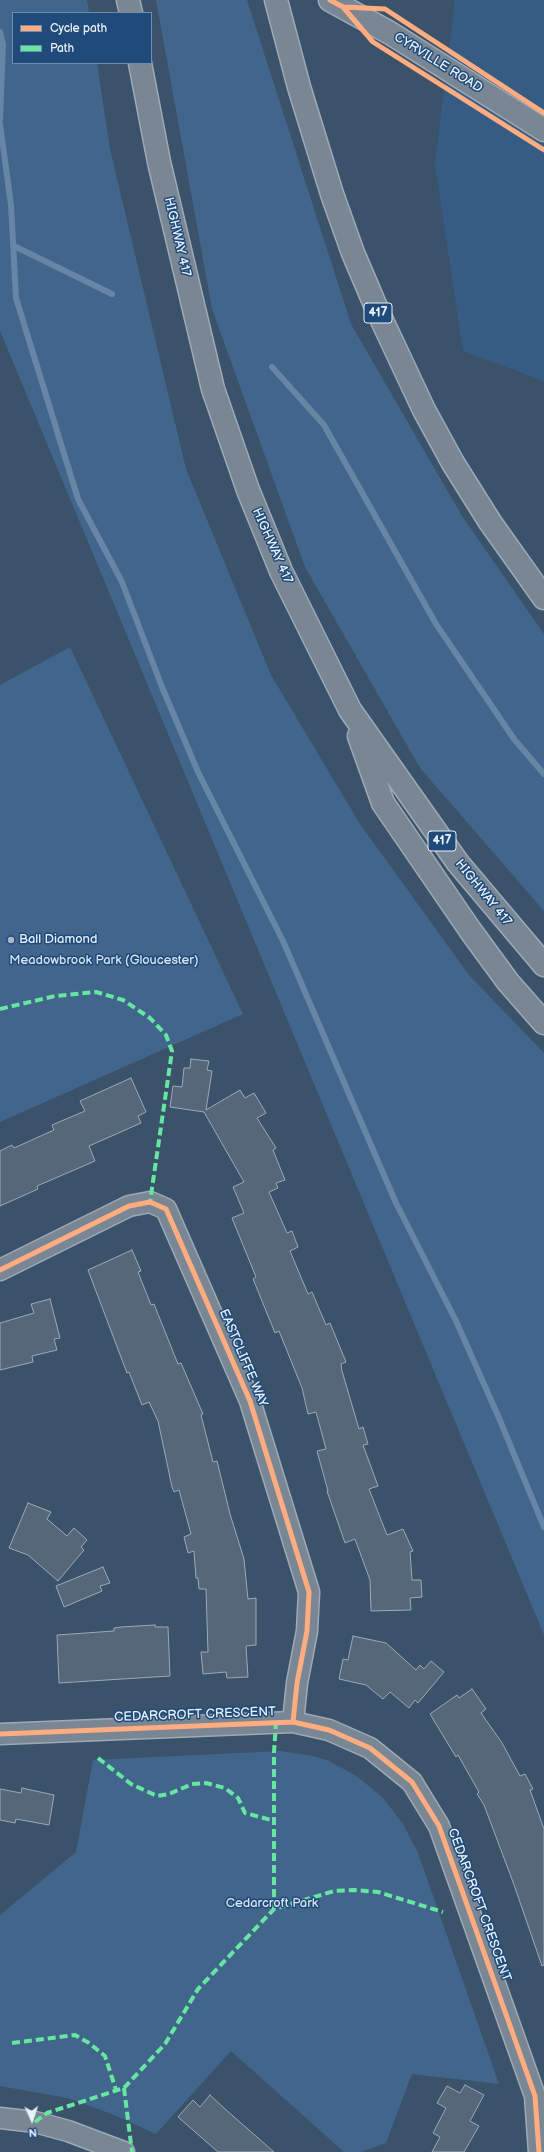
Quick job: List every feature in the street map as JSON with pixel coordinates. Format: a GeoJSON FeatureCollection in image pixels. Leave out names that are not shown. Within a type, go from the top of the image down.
{"type":"FeatureCollection","features":[{"type":"Feature","properties":{"kind":"main road"},"geometry":{"type":"LineString","coordinates":[[128,0],[131,12]]}},
{"type":"Feature","properties":{"kind":"main road","name":"417"},"geometry":{"type":"LineString","coordinates":[[276,0],[300,93],[332,194],[353,253],[379,314],[424,410],[453,463],[490,522],[544,598]]}},
{"type":"Feature","properties":{"kind":"main road","name":"CYRVILLE ROAD"},"geometry":{"type":"LineString","coordinates":[[336,4],[390,33],[544,130]]}},
{"type":"Feature","properties":{"kind":"main road","name":"HIGHWAY 417"},"geometry":{"type":"LineString","coordinates":[[140,64],[159,162],[213,389],[248,490],[281,571],[350,710],[458,863],[544,965]]}},
{"type":"Feature","properties":{"kind":"main road"},"geometry":{"type":"LineString","coordinates":[[350,710],[383,803],[470,930],[508,982],[544,1023]]}},
{"type":"Feature","properties":{"kind":"street","name":"EASTCLIFFE WAY"},"geometry":{"type":"LineString","coordinates":[[0,1270],[129,1206],[150,1202],[166,1209],[250,1401],[309,1592],[307,1631],[297,1683],[293,1722]]}},
{"type":"Feature","properties":{"kind":"street","name":"CEDARCROFT CRESCENT"},"geometry":{"type":"LineString","coordinates":[[0,1734],[293,1722],[329,1730],[370,1748],[412,1782],[439,1826],[535,2096],[539,2152]]}},
{"type":"Feature","properties":{"kind":"street"},"geometry":{"type":"LineString","coordinates":[[0,2118],[35,2122],[68,2131],[115,2150]]}},
{"type":"Feature","properties":{"kind":"shaded area"},"geometry":{"type":"Polygon","coordinates":[[[455,0],[544,0],[544,381],[463,351],[435,164],[455,0]]]}},
{"type":"Feature","properties":{"kind":"green space"},"geometry":{"type":"Polygon","coordinates":[[[0,0],[87,0],[89,12],[12,12],[12,64],[97,64],[110,149],[186,469],[271,675],[360,824],[469,975],[544,1053],[544,1635],[0,331],[0,0]]]}},
{"type":"Feature","properties":{"kind":"green space"},"geometry":{"type":"Polygon","coordinates":[[[156,0],[247,0],[351,324],[462,516],[544,634],[544,911],[420,768],[305,567],[212,309],[156,0]]]}},
{"type":"Feature","properties":{"kind":"green space","name":"Meadowbrook Park (Gloucester)"},"geometry":{"type":"Polygon","coordinates":[[[70,647],[243,1014],[0,1122],[0,685],[70,647]]]}},
{"type":"Feature","properties":{"kind":"green space","name":"Cedarcroft Park"},"geometry":{"type":"Polygon","coordinates":[[[281,1751],[313,1756],[329,1761],[358,1777],[383,1798],[403,1824],[418,1853],[499,2084],[412,2074],[386,2143],[361,2152],[344,2152],[231,2051],[156,2134],[112,2114],[67,2098],[0,2086],[0,1915],[76,1852],[93,1760],[281,1751]]]}},
{"type":"Feature","properties":{"kind":"building"},"geometry":{"type":"Polygon","coordinates":[[[191,1059],[209,1061],[207,1070],[212,1071],[206,1110],[240,1090],[245,1098],[254,1093],[266,1113],[257,1118],[276,1148],[273,1150],[285,1180],[276,1183],[278,1188],[269,1192],[287,1233],[292,1231],[298,1247],[290,1251],[308,1294],[312,1292],[326,1325],[330,1323],[346,1362],[341,1364],[342,1371],[359,1429],[363,1427],[368,1444],[363,1445],[378,1486],[369,1489],[387,1535],[403,1529],[413,1551],[410,1552],[412,1580],[421,1580],[422,1597],[410,1598],[411,1610],[371,1611],[370,1580],[355,1539],[345,1543],[327,1491],[317,1451],[326,1449],[316,1412],[308,1414],[302,1388],[279,1331],[275,1333],[253,1279],[256,1277],[232,1218],[244,1213],[233,1187],[244,1182],[204,1112],[170,1107],[173,1086],[182,1087],[184,1068],[190,1068],[191,1059]]]}},
{"type":"Feature","properties":{"kind":"building"},"geometry":{"type":"Polygon","coordinates":[[[131,1078],[146,1112],[138,1116],[141,1123],[89,1146],[95,1161],[37,1186],[38,1189],[0,1206],[0,1151],[12,1145],[14,1148],[54,1130],[52,1125],[85,1111],[80,1101],[131,1078]]]}},
{"type":"Feature","properties":{"kind":"building"},"geometry":{"type":"Polygon","coordinates":[[[132,1250],[141,1271],[138,1272],[151,1305],[154,1304],[178,1364],[181,1363],[203,1414],[201,1415],[213,1462],[217,1461],[230,1514],[244,1559],[248,1599],[256,1598],[256,1645],[246,1646],[248,1677],[227,1678],[226,1672],[203,1674],[201,1652],[208,1652],[206,1589],[199,1589],[198,1578],[196,1578],[194,1551],[188,1553],[184,1537],[191,1534],[179,1490],[174,1492],[172,1487],[158,1421],[149,1402],[142,1405],[129,1372],[127,1373],[88,1270],[132,1250]]]}},
{"type":"Feature","properties":{"kind":"building"},"geometry":{"type":"Polygon","coordinates":[[[50,1299],[60,1338],[54,1339],[57,1350],[32,1356],[33,1362],[0,1370],[0,1323],[34,1313],[31,1304],[50,1299]]]}},
{"type":"Feature","properties":{"kind":"building"},"geometry":{"type":"Polygon","coordinates":[[[28,1503],[51,1512],[47,1519],[67,1536],[74,1528],[87,1540],[81,1547],[84,1550],[58,1581],[28,1555],[9,1548],[28,1503]]]}},
{"type":"Feature","properties":{"kind":"building"},"geometry":{"type":"Polygon","coordinates":[[[103,1567],[110,1583],[100,1586],[102,1591],[64,1607],[56,1586],[103,1567]]]}},
{"type":"Feature","properties":{"kind":"building"},"geometry":{"type":"Polygon","coordinates":[[[155,1625],[155,1627],[168,1627],[170,1676],[59,1683],[57,1635],[114,1631],[114,1628],[155,1625]]]}},
{"type":"Feature","properties":{"kind":"building"},"geometry":{"type":"Polygon","coordinates":[[[353,1636],[386,1643],[416,1670],[420,1665],[424,1669],[431,1661],[444,1672],[418,1703],[415,1700],[409,1708],[390,1692],[383,1699],[366,1685],[339,1679],[343,1659],[348,1660],[353,1636]]]}},
{"type":"Feature","properties":{"kind":"building"},"geometry":{"type":"Polygon","coordinates":[[[472,1689],[486,1709],[481,1713],[502,1743],[520,1776],[525,1774],[533,1789],[530,1790],[544,1829],[544,1965],[542,1966],[484,1805],[477,1794],[479,1792],[458,1755],[456,1757],[430,1714],[457,1695],[459,1698],[472,1689]]]}},
{"type":"Feature","properties":{"kind":"building"},"geometry":{"type":"Polygon","coordinates":[[[22,1788],[54,1795],[49,1825],[16,1819],[15,1823],[0,1820],[0,1789],[21,1793],[22,1788]]]}},
{"type":"Feature","properties":{"kind":"building"},"geometry":{"type":"Polygon","coordinates":[[[465,2085],[484,2095],[470,2121],[479,2126],[464,2152],[432,2152],[440,2137],[433,2133],[446,2108],[437,2103],[447,2086],[460,2093],[465,2085]]]}},
{"type":"Feature","properties":{"kind":"building"},"geometry":{"type":"Polygon","coordinates":[[[210,2095],[274,2152],[218,2152],[178,2117],[193,2100],[200,2107],[210,2095]]]}},
{"type":"Feature","properties":{"kind":"waterway"},"geometry":{"type":"LineString","coordinates":[[0,32],[3,44],[0,120]]}},
{"type":"Feature","properties":{"kind":"waterway"},"geometry":{"type":"LineString","coordinates":[[0,124],[11,205],[16,298],[78,499],[122,582],[162,687],[198,772],[283,941],[396,1203],[456,1321],[499,1418],[544,1527]]}},
{"type":"Feature","properties":{"kind":"waterway"},"geometry":{"type":"LineString","coordinates":[[14,246],[112,294]]}},
{"type":"Feature","properties":{"kind":"waterway"},"geometry":{"type":"LineString","coordinates":[[272,367],[324,425],[436,624],[514,739],[544,774]]}},
{"type":"Feature","properties":{"kind":"marked path"},"geometry":{"type":"LineString","coordinates":[[0,1009],[55,996],[96,992],[123,1000],[150,1018],[166,1035],[172,1051],[150,1202]]}},
{"type":"Feature","properties":{"kind":"marked path"},"geometry":{"type":"LineString","coordinates":[[274,1909],[274,1752],[276,1723]]}},
{"type":"Feature","properties":{"kind":"marked path"},"geometry":{"type":"LineString","coordinates":[[98,1758],[131,1784],[157,1796],[169,1794],[192,1784],[206,1783],[225,1788],[238,1798],[245,1813],[275,1821]]}},
{"type":"Feature","properties":{"kind":"marked path"},"geometry":{"type":"LineString","coordinates":[[35,2122],[47,2113],[124,2088],[165,2044],[198,1989],[274,1909],[334,1891],[354,1890],[378,1892],[443,1912]]}},
{"type":"Feature","properties":{"kind":"marked path"},"geometry":{"type":"LineString","coordinates":[[12,2043],[75,2035],[89,2043],[105,2056],[116,2090]]}},
{"type":"Feature","properties":{"kind":"marked path"},"geometry":{"type":"LineString","coordinates":[[124,2088],[132,2152]]}},
{"type":"Feature","properties":{"kind":"cycle path"},"geometry":{"type":"LineString","coordinates":[[330,0],[343,7],[373,42],[544,150]]}},
{"type":"Feature","properties":{"kind":"cycle path"},"geometry":{"type":"LineString","coordinates":[[343,7],[385,9],[544,113]]}},
{"type":"Feature","properties":{"kind":"cycle path"},"geometry":{"type":"LineString","coordinates":[[0,1270],[129,1206],[150,1202],[166,1209],[250,1401],[309,1592],[307,1631],[297,1683],[293,1722]]}},
{"type":"Feature","properties":{"kind":"cycle path"},"geometry":{"type":"LineString","coordinates":[[0,1734],[293,1722],[329,1730],[370,1748],[412,1782],[439,1826],[535,2096],[539,2152]]}},
{"type":"Feature","properties":{"kind":"place","name":"Ball Diamond"},"geometry":{"type":"Point","coordinates":[11,940]}}]}
